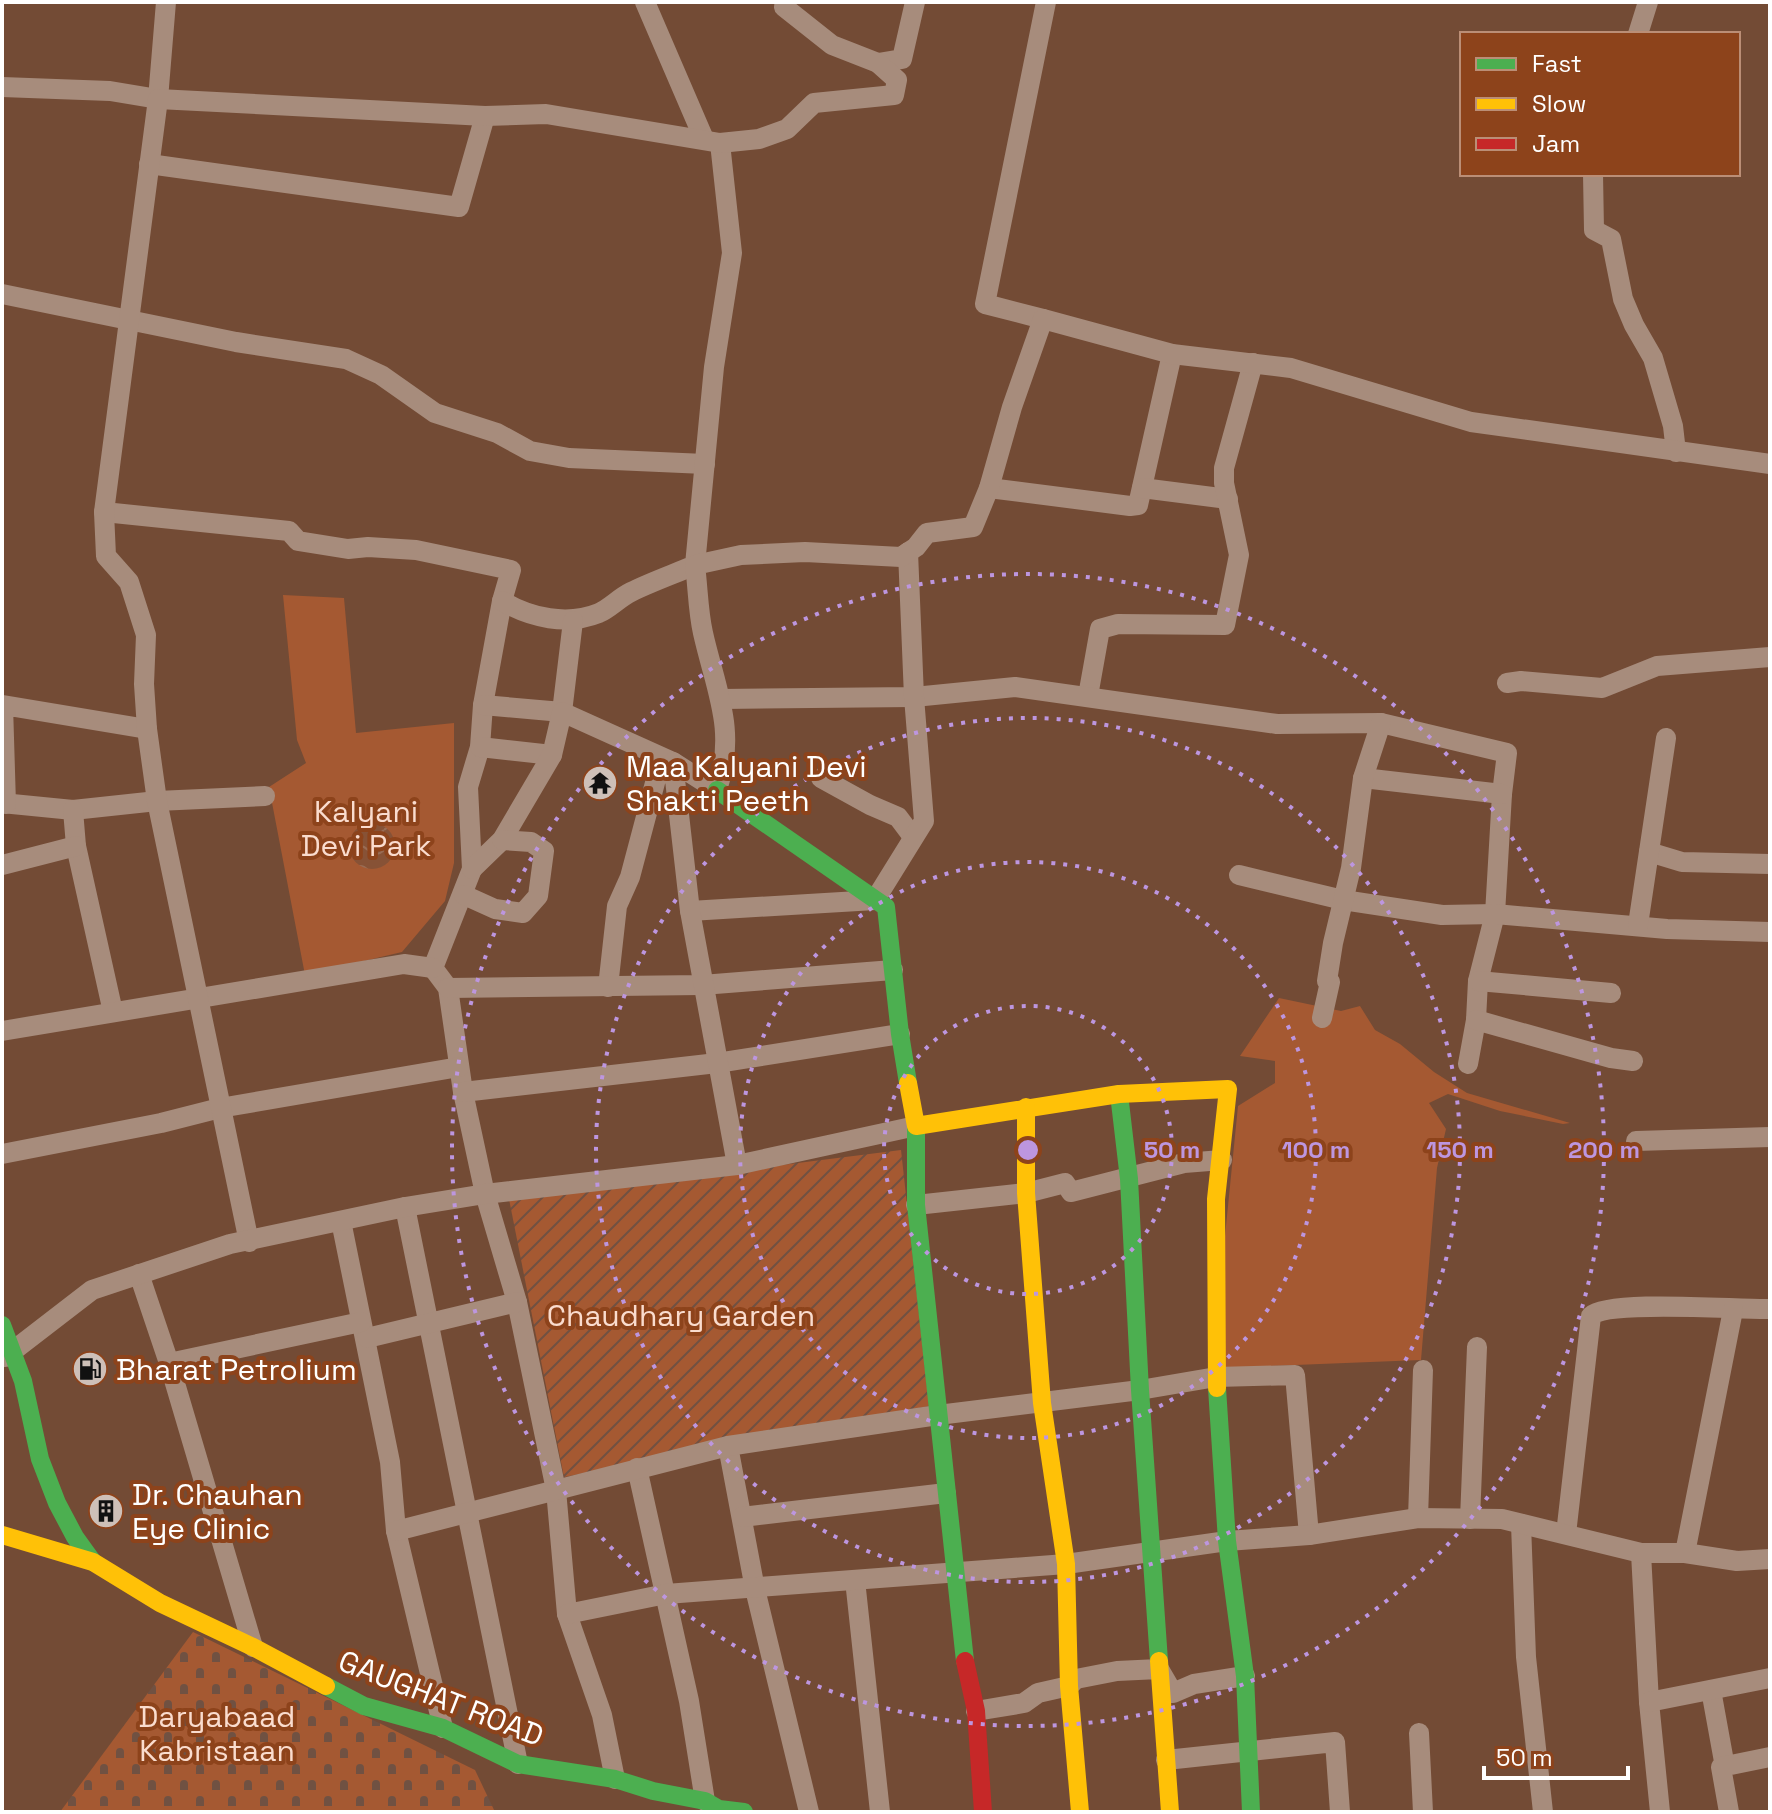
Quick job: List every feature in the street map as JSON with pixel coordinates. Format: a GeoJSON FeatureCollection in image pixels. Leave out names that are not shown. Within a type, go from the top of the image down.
{"type":"FeatureCollection","features":[{"type":"Feature","properties":{"kind":"street"},"geometry":{"type":"LineString","coordinates":[[166,2],[158,99],[104,512],[106,556],[129,582],[146,635],[144,684],[157,801],[249,1242]]}},
{"type":"Feature","properties":{"kind":"street"},"geometry":{"type":"LineString","coordinates":[[645,2],[712,141],[732,253],[714,367],[695,565],[702,631],[721,699],[725,757],[717,790]]}},
{"type":"Feature","properties":{"kind":"street"},"geometry":{"type":"LineString","coordinates":[[878,63],[902,59],[915,2]]}},
{"type":"Feature","properties":{"kind":"street"},"geometry":{"type":"LineString","coordinates":[[1046,2],[985,304],[1172,354],[1291,368],[1471,422],[1770,464]]}},
{"type":"Feature","properties":{"kind":"street"},"geometry":{"type":"LineString","coordinates":[[1639,32],[1648,2]]}},
{"type":"Feature","properties":{"kind":"street"},"geometry":{"type":"LineString","coordinates":[[2,87],[110,91],[158,99],[485,116],[546,114],[712,141],[759,139],[787,129],[814,103],[894,95],[897,80],[878,63],[832,45],[784,7]]}},
{"type":"Feature","properties":{"kind":"street"},"geometry":{"type":"LineString","coordinates":[[149,164],[459,207],[485,116]]}},
{"type":"Feature","properties":{"kind":"street"},"geometry":{"type":"LineString","coordinates":[[1593,176],[1594,230],[1611,239],[1623,299],[1653,358],[1673,426],[1676,452]]}},
{"type":"Feature","properties":{"kind":"street"},"geometry":{"type":"LineString","coordinates":[[2,294],[236,342],[346,359],[381,375],[435,413],[497,433],[530,451],[569,458],[705,464]]}},
{"type":"Feature","properties":{"kind":"street"},"geometry":{"type":"LineString","coordinates":[[502,601],[518,610],[573,621],[601,612],[629,593],[695,565],[741,555],[805,552],[901,557],[927,533],[973,527],[989,488],[1012,407],[1043,319]]}},
{"type":"Feature","properties":{"kind":"street"},"geometry":{"type":"LineString","coordinates":[[989,488],[1138,505],[1172,354]]}},
{"type":"Feature","properties":{"kind":"street"},"geometry":{"type":"LineString","coordinates":[[1088,696],[1100,629],[1118,624],[1225,625],[1239,555],[1224,468],[1253,363]]}},
{"type":"Feature","properties":{"kind":"street"},"geometry":{"type":"LineString","coordinates":[[1142,488],[1228,499]]}},
{"type":"Feature","properties":{"kind":"street"},"geometry":{"type":"LineString","coordinates":[[104,512],[289,531],[298,541],[348,549],[416,550],[511,570],[502,601],[483,705],[480,747],[468,787],[472,869],[433,968]]}},
{"type":"Feature","properties":{"kind":"street"},"geometry":{"type":"LineString","coordinates":[[875,900],[924,821],[914,697],[908,552]]}},
{"type":"Feature","properties":{"kind":"street"},"geometry":{"type":"LineString","coordinates":[[472,869],[502,840],[552,755],[562,712],[573,621]]}},
{"type":"Feature","properties":{"kind":"street"},"geometry":{"type":"LineString","coordinates":[[1507,683],[1521,681],[1602,688],[1657,666],[1770,657]]}},
{"type":"Feature","properties":{"kind":"street"},"geometry":{"type":"LineString","coordinates":[[721,699],[914,697],[1015,687],[1277,724],[1381,723],[1507,753],[1495,914],[1478,981],[1476,1020],[1468,1064]]}},
{"type":"Feature","properties":{"kind":"street"},"geometry":{"type":"LineString","coordinates":[[147,729],[3,705],[4,803],[73,810],[157,801],[265,796]]}},
{"type":"Feature","properties":{"kind":"street"},"geometry":{"type":"LineString","coordinates":[[483,705],[562,712],[673,762],[886,907],[900,1034],[916,1126],[916,1205],[966,1672],[976,1711],[983,1812]]}},
{"type":"Feature","properties":{"kind":"street"},"geometry":{"type":"LineString","coordinates":[[1322,1018],[1333,943],[1351,868],[1363,778],[1381,723]]}},
{"type":"Feature","properties":{"kind":"street"},"geometry":{"type":"LineString","coordinates":[[1638,925],[1666,738]]}},
{"type":"Feature","properties":{"kind":"street"},"geometry":{"type":"LineString","coordinates":[[480,747],[552,755]]}},
{"type":"Feature","properties":{"kind":"street"},"geometry":{"type":"LineString","coordinates":[[673,762],[690,911],[737,1165]]}},
{"type":"Feature","properties":{"kind":"street"},"geometry":{"type":"LineString","coordinates":[[608,987],[617,906],[630,877],[656,779],[673,762]]}},
{"type":"Feature","properties":{"kind":"street"},"geometry":{"type":"LineString","coordinates":[[821,778],[898,817],[913,837]]}},
{"type":"Feature","properties":{"kind":"street"},"geometry":{"type":"LineString","coordinates":[[1363,778],[1502,794]]}},
{"type":"Feature","properties":{"kind":"street"},"geometry":{"type":"LineString","coordinates":[[73,810],[76,846],[113,1012]]}},
{"type":"Feature","properties":{"kind":"street"},"geometry":{"type":"LineString","coordinates":[[464,895],[495,909],[523,913],[538,896],[544,851],[531,842],[502,840]]}},
{"type":"Feature","properties":{"kind":"street"},"geometry":{"type":"LineString","coordinates":[[2,865],[76,846]]}},
{"type":"Feature","properties":{"kind":"street"},"geometry":{"type":"LineString","coordinates":[[1649,852],[1682,862],[1770,864]]}},
{"type":"Feature","properties":{"kind":"street"},"geometry":{"type":"LineString","coordinates":[[1239,875],[1343,900],[1442,915],[1495,914],[1667,929],[1770,932]]}},
{"type":"Feature","properties":{"kind":"street"},"geometry":{"type":"LineString","coordinates":[[690,911],[875,900]]}},
{"type":"Feature","properties":{"kind":"street"},"geometry":{"type":"LineString","coordinates":[[2,1031],[404,964],[433,968],[448,988],[463,1092],[485,1194],[517,1302],[556,1490],[567,1614],[602,1715],[615,1779]]}},
{"type":"Feature","properties":{"kind":"street"},"geometry":{"type":"LineString","coordinates":[[448,988],[702,985],[893,970]]}},
{"type":"Feature","properties":{"kind":"street"},"geometry":{"type":"LineString","coordinates":[[1478,981],[1611,993]]}},
{"type":"Feature","properties":{"kind":"street"},"geometry":{"type":"LineString","coordinates":[[1476,1020],[1611,1058],[1633,1061]]}},
{"type":"Feature","properties":{"kind":"street"},"geometry":{"type":"LineString","coordinates":[[463,1092],[717,1063],[900,1034]]}},
{"type":"Feature","properties":{"kind":"street"},"geometry":{"type":"LineString","coordinates":[[2,1154],[161,1123],[220,1108],[459,1067]]}},
{"type":"Feature","properties":{"kind":"street"},"geometry":{"type":"LineString","coordinates":[[6,1356],[92,1290],[230,1244],[405,1207],[485,1194],[737,1165],[916,1126],[1026,1107],[1119,1094],[1228,1089],[1216,1199],[1216,1377],[1227,1541],[1245,1676],[1251,1812]]}},
{"type":"Feature","properties":{"kind":"street"},"geometry":{"type":"LineString","coordinates":[[1119,1094],[1129,1179],[1140,1390],[1170,1812]]}},
{"type":"Feature","properties":{"kind":"street"},"geometry":{"type":"LineString","coordinates":[[1026,1107],[1026,1193],[1042,1403],[1066,1564],[1069,1686],[1080,1812]]}},
{"type":"Feature","properties":{"kind":"street"},"geometry":{"type":"LineString","coordinates":[[1636,1141],[1770,1137]]}},
{"type":"Feature","properties":{"kind":"street"},"geometry":{"type":"LineString","coordinates":[[916,1205],[1026,1193],[1065,1183],[1071,1192],[1184,1163],[1222,1160]]}},
{"type":"Feature","properties":{"kind":"street"},"geometry":{"type":"LineString","coordinates":[[405,1207],[518,1764]]}},
{"type":"Feature","properties":{"kind":"street"},"geometry":{"type":"LineString","coordinates":[[341,1221],[390,1462],[396,1531],[443,1728]]}},
{"type":"Feature","properties":{"kind":"street"},"geometry":{"type":"LineString","coordinates":[[139,1274],[169,1363],[253,1647]]}},
{"type":"Feature","properties":{"kind":"street"},"geometry":{"type":"LineString","coordinates":[[169,1363],[364,1330],[430,1323],[517,1302]]}},
{"type":"Feature","properties":{"kind":"street"},"geometry":{"type":"LineString","coordinates":[[1566,1534],[1591,1316],[1602,1309],[1634,1306],[1770,1309]]}},
{"type":"Feature","properties":{"kind":"street"},"geometry":{"type":"LineString","coordinates":[[1685,1553],[1733,1310]]}},
{"type":"Feature","properties":{"kind":"street"},"geometry":{"type":"LineString","coordinates":[[2,1325],[6,1356],[23,1381],[40,1459],[57,1503],[93,1562]]}},
{"type":"Feature","properties":{"kind":"street"},"geometry":{"type":"LineString","coordinates":[[1470,1519],[1477,1347]]}},
{"type":"Feature","properties":{"kind":"street"},"geometry":{"type":"LineString","coordinates":[[1418,1518],[1423,1370]]}},
{"type":"Feature","properties":{"kind":"street"},"geometry":{"type":"LineString","coordinates":[[396,1531],[728,1446],[1216,1377],[1295,1375],[1309,1535]]}},
{"type":"Feature","properties":{"kind":"street"},"geometry":{"type":"LineString","coordinates":[[728,1446],[755,1589],[809,1812]]}},
{"type":"Feature","properties":{"kind":"street"},"geometry":{"type":"LineString","coordinates":[[637,1468],[714,1807]]}},
{"type":"Feature","properties":{"kind":"street"},"geometry":{"type":"LineString","coordinates":[[742,1517],[946,1493]]}},
{"type":"Feature","properties":{"kind":"street"},"geometry":{"type":"LineString","coordinates":[[567,1614],[666,1594],[1066,1564],[1227,1541],[1309,1535],[1418,1518],[1502,1519],[1641,1553],[1685,1553],[1737,1561],[1770,1559]]}},
{"type":"Feature","properties":{"kind":"street"},"geometry":{"type":"LineString","coordinates":[[1521,1524],[1526,1657],[1543,1812]]}},
{"type":"Feature","properties":{"kind":"street","name":"GAUGHAT ROAD"},"geometry":{"type":"LineString","coordinates":[[2,1535],[93,1562],[160,1603],[253,1647],[364,1706],[443,1728],[518,1764],[615,1779],[714,1807],[744,1812]]}},
{"type":"Feature","properties":{"kind":"street"},"geometry":{"type":"LineString","coordinates":[[1641,1553],[1649,1702],[1660,1812]]}},
{"type":"Feature","properties":{"kind":"street"},"geometry":{"type":"LineString","coordinates":[[855,1580],[880,1812]]}},
{"type":"Feature","properties":{"kind":"street"},"geometry":{"type":"LineString","coordinates":[[1159,1669],[1173,1693],[1194,1684],[1245,1676]]}},
{"type":"Feature","properties":{"kind":"street"},"geometry":{"type":"LineString","coordinates":[[976,1711],[1024,1703],[1038,1693],[1069,1686],[1076,1679],[1117,1671],[1159,1669]]}},
{"type":"Feature","properties":{"kind":"street"},"geometry":{"type":"LineString","coordinates":[[1649,1702],[1770,1678]]}},
{"type":"Feature","properties":{"kind":"street"},"geometry":{"type":"LineString","coordinates":[[1711,1690],[1725,1767]]}},
{"type":"Feature","properties":{"kind":"street"},"geometry":{"type":"LineString","coordinates":[[1419,1733],[1423,1812]]}},
{"type":"Feature","properties":{"kind":"street"},"geometry":{"type":"LineString","coordinates":[[1166,1760],[1335,1742],[1340,1812]]}},
{"type":"Feature","properties":{"kind":"street"},"geometry":{"type":"LineString","coordinates":[[1729,1812],[1721,1767],[1770,1757]]}},
{"type":"Feature","properties":{"kind":"green space","name":"Kalyani Devi Park"},"geometry":{"type":"Polygon","coordinates":[[[283,595],[344,598],[356,733],[454,723],[454,863],[445,901],[402,952],[305,975],[269,787],[306,763],[297,740],[283,595]]]}},
{"type":"Feature","properties":{"kind":"green space"},"geometry":{"type":"Polygon","coordinates":[[[1279,998],[1341,1011],[1360,1006],[1375,1030],[1400,1044],[1434,1072],[1467,1093],[1570,1123],[1500,1111],[1448,1094],[1429,1103],[1446,1129],[1437,1168],[1421,1360],[1223,1368],[1223,1256],[1238,1106],[1275,1083],[1275,1061],[1240,1056],[1279,998]]]}},
{"type":"Feature","properties":{"kind":"green space","name":"Chaudhary Garden"},"geometry":{"type":"Polygon","coordinates":[[[901,1150],[929,1406],[564,1477],[509,1199],[901,1150]]]}},
{"type":"Feature","properties":{"kind":"green space","name":"Daryabaad Kabristaan"},"geometry":{"type":"Polygon","coordinates":[[[193,1632],[475,1770],[495,1812],[60,1812],[193,1632]]]}},
{"type":"Feature","properties":{"kind":"water"},"geometry":{"type":"Polygon","coordinates":[[[372,823],[388,830],[395,846],[388,862],[372,869],[356,862],[349,846],[356,830],[372,823]]]}},
{"type":"Feature","properties":{"kind":"traffic: fast"},"geometry":{"type":"LineString","coordinates":[[717,790],[886,907],[908,1083]]}},
{"type":"Feature","properties":{"kind":"traffic: fast"},"geometry":{"type":"LineString","coordinates":[[1119,1094],[1129,1179],[1159,1661]]}},
{"type":"Feature","properties":{"kind":"traffic: fast"},"geometry":{"type":"LineString","coordinates":[[916,1126],[916,1205],[965,1661]]}},
{"type":"Feature","properties":{"kind":"traffic: fast"},"geometry":{"type":"LineString","coordinates":[[2,1325],[23,1381],[40,1459],[57,1503],[93,1562]]}},
{"type":"Feature","properties":{"kind":"traffic: fast"},"geometry":{"type":"LineString","coordinates":[[1217,1388],[1227,1541],[1245,1676],[1251,1812]]}},
{"type":"Feature","properties":{"kind":"traffic: fast"},"geometry":{"type":"LineString","coordinates":[[326,1686],[364,1706],[443,1728],[518,1764],[615,1779],[653,1791],[705,1801],[719,1809],[744,1812]]}},
{"type":"Feature","properties":{"kind":"traffic: slow"},"geometry":{"type":"LineString","coordinates":[[908,1083],[916,1126],[1119,1094],[1228,1089],[1216,1199],[1217,1388]]}},
{"type":"Feature","properties":{"kind":"traffic: slow"},"geometry":{"type":"LineString","coordinates":[[1026,1107],[1026,1193],[1042,1403],[1066,1564],[1069,1686],[1080,1812]]}},
{"type":"Feature","properties":{"kind":"traffic: slow"},"geometry":{"type":"LineString","coordinates":[[2,1535],[93,1562],[160,1603],[326,1686]]}},
{"type":"Feature","properties":{"kind":"traffic: slow"},"geometry":{"type":"LineString","coordinates":[[1159,1661],[1170,1812]]}},
{"type":"Feature","properties":{"kind":"traffic: jam"},"geometry":{"type":"LineString","coordinates":[[965,1661],[976,1711],[983,1812]]}},
{"type":"Feature","properties":{"kind":"place","name":"Maa Kalyani Devi Shakti Peeth"},"geometry":{"type":"Point","coordinates":[600,783]}},
{"type":"Feature","properties":{"kind":"place","name":"Bharat Petrolium"},"geometry":{"type":"Point","coordinates":[90,1369]}},
{"type":"Feature","properties":{"kind":"place","name":"Dr. Chauhan Eye Clinic"},"geometry":{"type":"Point","coordinates":[106,1511]}}]}
